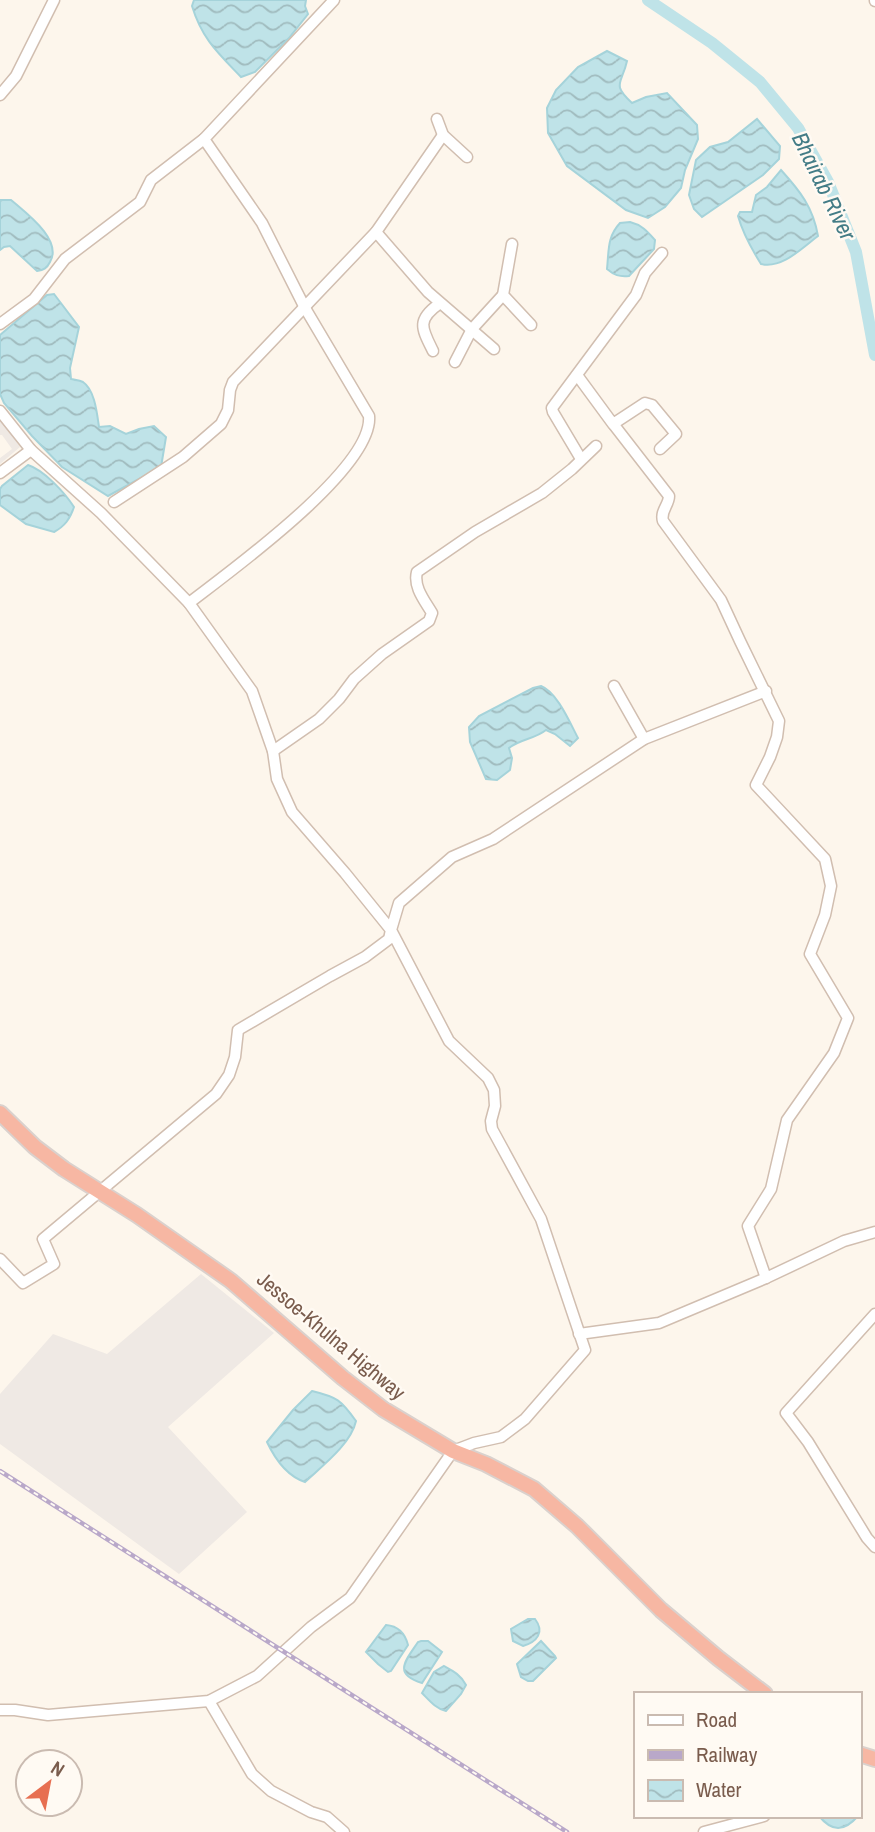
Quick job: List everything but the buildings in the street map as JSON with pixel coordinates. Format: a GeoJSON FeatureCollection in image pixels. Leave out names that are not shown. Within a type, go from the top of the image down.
{"type":"FeatureCollection","features":[{"type":"Feature","properties":{"kind":"highway","name":"Jessoe-Khulna Highway"},"geometry":{"type":"LineString","coordinates":[[0,1113],[35,1147],[64,1169],[146,1221],[231,1281],[372,1402],[453,1451],[523,1482],[544,1497],[661,1610],[762,1692]]}},
{"type":"Feature","properties":{"kind":"street"},"geometry":{"type":"LineString","coordinates":[[0,95],[16,76],[54,0]]}},
{"type":"Feature","properties":{"kind":"street"},"geometry":{"type":"LineString","coordinates":[[0,324],[34,299],[65,259],[140,202],[151,180],[204,139],[334,0]]}},
{"type":"Feature","properties":{"kind":"street"},"geometry":{"type":"LineString","coordinates":[[437,119],[443,135],[467,157]]}},
{"type":"Feature","properties":{"kind":"street"},"geometry":{"type":"LineString","coordinates":[[114,502],[183,457],[221,424],[228,410],[233,382],[376,232],[443,135]]}},
{"type":"Feature","properties":{"kind":"street"},"geometry":{"type":"LineString","coordinates":[[189,603],[269,541],[333,481],[360,446],[369,421],[369,415],[305,308],[262,223],[204,139]]}},
{"type":"Feature","properties":{"kind":"street"},"geometry":{"type":"LineString","coordinates":[[376,232],[439,304],[494,349]]}},
{"type":"Feature","properties":{"kind":"street"},"geometry":{"type":"LineString","coordinates":[[455,362],[472,329],[503,295],[512,244]]}},
{"type":"Feature","properties":{"kind":"street"},"geometry":{"type":"LineString","coordinates":[[581,459],[552,410],[636,295],[645,273],[662,253]]}},
{"type":"Feature","properties":{"kind":"street"},"geometry":{"type":"LineString","coordinates":[[503,295],[531,325]]}},
{"type":"Feature","properties":{"kind":"street"},"geometry":{"type":"LineString","coordinates":[[433,351],[423,330],[423,320],[426,314],[439,304]]}},
{"type":"Feature","properties":{"kind":"street"},"geometry":{"type":"LineString","coordinates":[[577,376],[668,496],[663,521],[722,600],[779,721],[770,757],[756,785],[825,859],[831,886],[825,915],[810,954],[848,1018],[834,1053],[787,1120],[771,1189],[748,1226],[766,1278]]}},
{"type":"Feature","properties":{"kind":"street"},"geometry":{"type":"LineString","coordinates":[[614,425],[645,402],[652,405],[676,432],[660,449]]}},
{"type":"Feature","properties":{"kind":"street"},"geometry":{"type":"LineString","coordinates":[[0,411],[31,450],[102,513],[189,603],[252,691],[273,751],[277,779],[292,812],[391,930],[449,1041],[488,1079],[494,1090],[492,1129],[541,1219],[584,1350],[525,1419],[501,1437],[453,1451],[351,1598],[310,1628],[257,1676],[209,1701],[48,1716],[0,1710]]}},
{"type":"Feature","properties":{"kind":"street"},"geometry":{"type":"LineString","coordinates":[[273,751],[319,719],[354,679],[382,654],[429,621],[432,613],[419,590],[415,577],[417,572],[475,532],[542,493],[596,446]]}},
{"type":"Feature","properties":{"kind":"street"},"geometry":{"type":"LineString","coordinates":[[0,473],[31,450]]}},
{"type":"Feature","properties":{"kind":"street"},"geometry":{"type":"LineString","coordinates":[[614,686],[644,740]]}},
{"type":"Feature","properties":{"kind":"street"},"geometry":{"type":"LineString","coordinates":[[0,1259],[23,1283],[54,1264],[43,1239],[216,1094],[229,1075],[235,1057],[238,1030],[365,957],[389,939],[399,903],[453,857],[493,839],[644,740],[765,691]]}},
{"type":"Feature","properties":{"kind":"street"},"geometry":{"type":"LineString","coordinates":[[579,1334],[659,1323],[766,1278],[844,1241],[875,1232]]}},
{"type":"Feature","properties":{"kind":"street"},"geometry":{"type":"LineString","coordinates":[[875,1314],[786,1413],[875,1547]]}},
{"type":"Feature","properties":{"kind":"street"},"geometry":{"type":"LineString","coordinates":[[209,1701],[252,1774],[271,1791],[311,1812],[327,1817],[344,1832]]}},
{"type":"Feature","properties":{"kind":"street"},"geometry":{"type":"LineString","coordinates":[[704,1832],[756,1818]]}},
{"type":"Feature","properties":{"kind":"shaded area"},"geometry":{"type":"Polygon","coordinates":[[[0,418],[20,447],[0,464],[0,458],[12,449],[0,435],[0,418]]]}},
{"type":"Feature","properties":{"kind":"shaded area"},"geometry":{"type":"Polygon","coordinates":[[[201,1274],[274,1333],[168,1427],[247,1512],[179,1574],[0,1444],[0,1394],[53,1334],[107,1354],[201,1274]]]}},
{"type":"Feature","properties":{"kind":"water"},"geometry":{"type":"Polygon","coordinates":[[[194,0],[306,0],[308,14],[289,38],[255,72],[241,77],[206,37],[192,6],[194,0]]]}},
{"type":"Feature","properties":{"kind":"water"},"geometry":{"type":"Polygon","coordinates":[[[607,51],[627,61],[620,87],[632,103],[667,93],[697,125],[698,139],[685,170],[681,188],[665,207],[648,218],[626,210],[567,166],[548,133],[547,108],[556,90],[578,67],[607,51]]]}},
{"type":"Feature","properties":{"kind":"water"},"geometry":{"type":"Polygon","coordinates":[[[757,119],[780,146],[779,159],[763,175],[702,217],[694,209],[689,195],[696,160],[710,147],[728,142],[757,119]]]}},
{"type":"Feature","properties":{"kind":"water"},"geometry":{"type":"Polygon","coordinates":[[[781,170],[805,200],[818,236],[784,261],[761,264],[738,216],[740,212],[752,212],[756,195],[767,187],[781,170]]]}},
{"type":"Feature","properties":{"kind":"water"},"geometry":{"type":"Polygon","coordinates":[[[0,200],[11,200],[47,236],[53,254],[45,268],[37,271],[10,246],[0,250],[0,200]]]}},
{"type":"Feature","properties":{"kind":"water"},"geometry":{"type":"Polygon","coordinates":[[[630,222],[647,231],[655,240],[654,249],[629,276],[619,276],[607,269],[609,244],[620,223],[630,222]]]}},
{"type":"Feature","properties":{"kind":"water"},"geometry":{"type":"Polygon","coordinates":[[[54,294],[79,327],[70,368],[71,379],[83,382],[90,391],[99,427],[110,426],[126,434],[154,426],[166,437],[161,467],[108,496],[62,467],[32,436],[4,403],[0,394],[0,335],[47,295],[54,294]]]}},
{"type":"Feature","properties":{"kind":"water"},"geometry":{"type":"Polygon","coordinates":[[[28,465],[54,483],[74,507],[67,522],[54,532],[26,524],[0,505],[2,486],[28,465]]]}},
{"type":"Feature","properties":{"kind":"water"},"geometry":{"type":"Polygon","coordinates":[[[541,686],[558,701],[578,738],[570,746],[546,730],[509,748],[512,758],[510,770],[497,780],[486,779],[470,742],[469,727],[479,716],[541,686]]]}},
{"type":"Feature","properties":{"kind":"water"},"geometry":{"type":"Polygon","coordinates":[[[312,1391],[338,1400],[356,1421],[342,1446],[305,1482],[282,1466],[267,1442],[312,1391]]]}},
{"type":"Feature","properties":{"kind":"water"},"geometry":{"type":"Polygon","coordinates":[[[528,1619],[535,1619],[539,1632],[536,1639],[523,1646],[513,1641],[511,1629],[528,1619]]]}},
{"type":"Feature","properties":{"kind":"water"},"geometry":{"type":"Polygon","coordinates":[[[386,1625],[400,1631],[408,1645],[388,1672],[366,1652],[386,1625]]]}},
{"type":"Feature","properties":{"kind":"water"},"geometry":{"type":"Polygon","coordinates":[[[421,1641],[428,1641],[442,1652],[422,1683],[404,1671],[406,1661],[421,1641]]]}},
{"type":"Feature","properties":{"kind":"water"},"geometry":{"type":"Polygon","coordinates":[[[541,1641],[556,1658],[533,1681],[528,1681],[521,1677],[517,1664],[541,1641]]]}},
{"type":"Feature","properties":{"kind":"water"},"geometry":{"type":"Polygon","coordinates":[[[444,1666],[459,1676],[466,1685],[446,1711],[422,1693],[434,1672],[444,1666]]]}},
{"type":"Feature","properties":{"kind":"water"},"geometry":{"type":"Polygon","coordinates":[[[821,1818],[856,1818],[848,1825],[838,1828],[821,1818]]]}},
{"type":"Feature","properties":{"kind":"waterway","name":"Bhairab River"},"geometry":{"type":"LineString","coordinates":[[648,0],[712,43],[760,82],[798,128],[828,182],[856,252],[875,355]]}},
{"type":"Feature","properties":{"kind":"railway"},"geometry":{"type":"LineString","coordinates":[[0,1471],[567,1832]]}}]}
